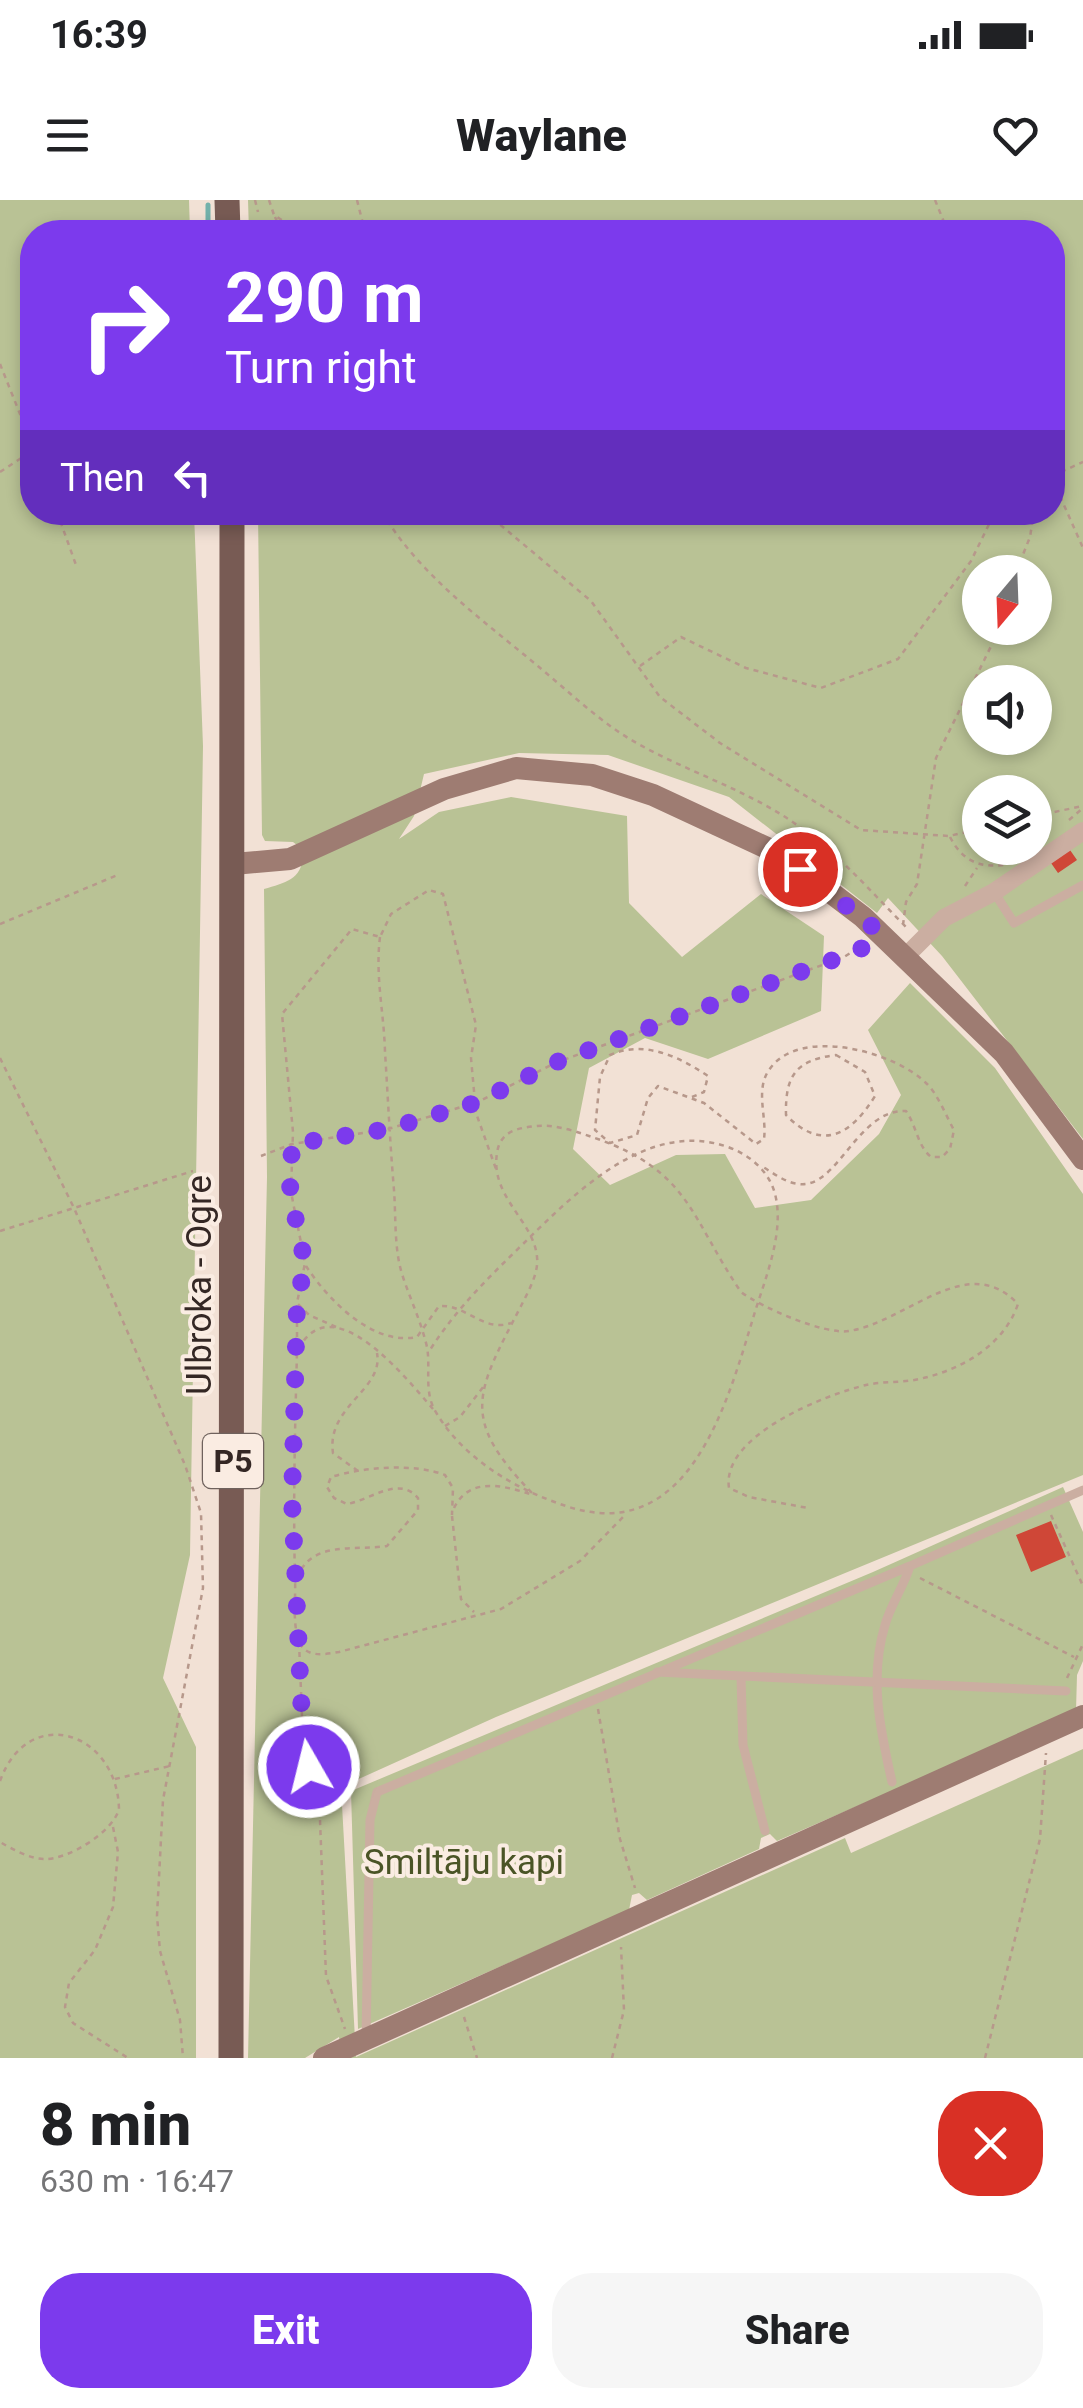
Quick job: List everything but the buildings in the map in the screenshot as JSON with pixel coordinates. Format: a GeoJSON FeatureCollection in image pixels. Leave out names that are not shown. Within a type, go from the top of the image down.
{"type":"FeatureCollection","features":[{"type":"Feature","properties":{"kind":"main road","name":"Ulbroka - Ogre"},"geometry":{"type":"LineString","coordinates":[[231,2058],[232,525]]}},
{"type":"Feature","properties":{"kind":"street"},"geometry":{"type":"LineString","coordinates":[[234,864],[290,859],[486,774],[550,768],[592,775],[653,795],[780,854],[878,931],[913,950],[1004,1053],[1083,1159]]}},
{"type":"Feature","properties":{"kind":"street"},"geometry":{"type":"LineString","coordinates":[[913,950],[944,918],[994,892],[1083,830]]}},
{"type":"Feature","properties":{"kind":"street"},"geometry":{"type":"LineString","coordinates":[[324,2058],[1083,1716]]}},
{"type":"Feature","properties":{"kind":"lane"},"geometry":{"type":"LineString","coordinates":[[994,892],[1014,923],[1083,885]]}},
{"type":"Feature","properties":{"kind":"lane"},"geometry":{"type":"LineString","coordinates":[[358,2042],[373,1796],[656,1672],[909,1569],[1083,1490]]}},
{"type":"Feature","properties":{"kind":"lane"},"geometry":{"type":"LineString","coordinates":[[892,1782],[877,1684],[886,1622],[909,1569]]}},
{"type":"Feature","properties":{"kind":"lane"},"geometry":{"type":"LineString","coordinates":[[656,1672],[1066,1691]]}},
{"type":"Feature","properties":{"kind":"lane"},"geometry":{"type":"LineString","coordinates":[[741,1678],[745,1756],[765,1832]]}},
{"type":"Feature","properties":{"kind":"path"},"geometry":{"type":"LineString","coordinates":[[268,200],[276,220]]}},
{"type":"Feature","properties":{"kind":"path"},"geometry":{"type":"LineString","coordinates":[[274,215],[282,220]]}},
{"type":"Feature","properties":{"kind":"path"},"geometry":{"type":"LineString","coordinates":[[0,364],[20,414]]}},
{"type":"Feature","properties":{"kind":"path"},"geometry":{"type":"LineString","coordinates":[[1065,507],[1083,548]]}},
{"type":"Feature","properties":{"kind":"path"},"geometry":{"type":"LineString","coordinates":[[62,525],[76,565]]}},
{"type":"Feature","properties":{"kind":"path"},"geometry":{"type":"LineString","coordinates":[[393,525],[437,580],[606,722],[651,751],[761,801],[796,824],[870,887],[904,925],[913,950]]}},
{"type":"Feature","properties":{"kind":"path"},"geometry":{"type":"LineString","coordinates":[[500,525],[591,601],[660,698],[720,743],[862,830],[949,836],[962,833]]}},
{"type":"Feature","properties":{"kind":"path"},"geometry":{"type":"LineString","coordinates":[[639,667],[682,637],[746,668],[821,688],[898,659],[971,561],[989,525]]}},
{"type":"Feature","properties":{"kind":"path"},"geometry":{"type":"LineString","coordinates":[[1023,555],[1032,525]]}},
{"type":"Feature","properties":{"kind":"path"},"geometry":{"type":"LineString","coordinates":[[904,925],[906,902],[917,884],[936,758],[992,645]]}},
{"type":"Feature","properties":{"kind":"path"},"geometry":{"type":"LineString","coordinates":[[1052,812],[1083,806]]}},
{"type":"Feature","properties":{"kind":"path"},"geometry":{"type":"LineString","coordinates":[[949,836],[962,856]]}},
{"type":"Feature","properties":{"kind":"path"},"geometry":{"type":"LineString","coordinates":[[0,924],[120,874]]}},
{"type":"Feature","properties":{"kind":"path"},"geometry":{"type":"LineString","coordinates":[[434,1410],[426,1378],[428,1353],[423,1331],[401,1272],[388,1129],[384,1014],[375,976],[380,937],[391,914],[429,890],[443,894],[476,1025],[471,1058],[476,1113],[508,1207],[530,1237],[537,1257],[531,1286],[487,1381],[473,1404],[445,1426]]}},
{"type":"Feature","properties":{"kind":"path"},"geometry":{"type":"LineString","coordinates":[[358,2042],[326,1976],[320,1820],[303,1740],[295,1582],[297,1304],[305,1263],[290,1192],[292,1144],[282,1014],[352,929],[380,937]]}},
{"type":"Feature","properties":{"kind":"path"},"geometry":{"type":"LineString","coordinates":[[261,1156],[292,1144],[388,1129],[478,1102],[554,1063],[844,957],[860,950],[878,931]]}},
{"type":"Feature","properties":{"kind":"path"},"geometry":{"type":"LineString","coordinates":[[428,1353],[458,1308],[581,1188],[603,1171],[637,1156],[679,1142],[710,1140],[800,1185],[815,1182],[876,1118],[890,1110],[906,1111],[916,1124],[921,1148],[931,1157],[942,1157],[950,1149],[954,1130],[926,1083],[864,1049],[825,1046],[790,1054],[768,1070],[761,1099],[764,1139],[756,1144],[692,1097],[658,1086],[648,1098],[637,1135],[610,1144]]}},
{"type":"Feature","properties":{"kind":"path"},"geometry":{"type":"LineString","coordinates":[[610,1144],[595,1130],[594,1110],[610,1055],[626,1048],[656,1050],[688,1063],[708,1076],[704,1092],[692,1097]]}},
{"type":"Feature","properties":{"kind":"path"},"geometry":{"type":"LineString","coordinates":[[836,1055],[855,1063],[871,1079],[875,1096],[863,1115],[840,1133],[819,1136],[800,1130],[786,1115],[790,1084],[808,1058],[836,1055]]}},
{"type":"Feature","properties":{"kind":"path"},"geometry":{"type":"LineString","coordinates":[[0,1058],[74,1208],[185,1465],[201,1513],[204,1568],[200,1609],[163,1800],[157,1916],[160,1951],[180,2020],[183,2058]]}},
{"type":"Feature","properties":{"kind":"path"},"geometry":{"type":"LineString","coordinates":[[498,1173],[496,1153],[502,1137],[515,1128],[544,1126],[610,1144],[637,1156],[672,1178],[741,1292],[757,1304],[846,1332],[894,1316],[966,1282],[1002,1288],[1018,1304],[1010,1330],[977,1356],[921,1379],[868,1384],[826,1398],[771,1426],[735,1455],[726,1472],[729,1488],[748,1497],[808,1508]]}},
{"type":"Feature","properties":{"kind":"path"},"geometry":{"type":"LineString","coordinates":[[298,1641],[315,1655],[339,1652],[501,1609],[580,1561],[627,1514],[668,1492],[694,1467],[740,1361],[776,1228],[775,1194],[761,1166]]}},
{"type":"Feature","properties":{"kind":"path"},"geometry":{"type":"LineString","coordinates":[[0,1231],[192,1171]]}},
{"type":"Feature","properties":{"kind":"path"},"geometry":{"type":"LineString","coordinates":[[305,1263],[371,1331],[403,1340],[423,1331],[432,1310],[439,1306],[458,1308],[495,1326],[512,1322]]}},
{"type":"Feature","properties":{"kind":"path"},"geometry":{"type":"LineString","coordinates":[[297,1304],[308,1315],[356,1334],[376,1350],[487,1466],[536,1496]]}},
{"type":"Feature","properties":{"kind":"path"},"geometry":{"type":"LineString","coordinates":[[297,1352],[304,1337],[318,1329],[336,1327]]}},
{"type":"Feature","properties":{"kind":"path"},"geometry":{"type":"LineString","coordinates":[[360,1471],[333,1453],[331,1441],[344,1409],[375,1374],[376,1350]]}},
{"type":"Feature","properties":{"kind":"path"},"geometry":{"type":"LineString","coordinates":[[487,1381],[482,1406],[485,1436],[536,1496]]}},
{"type":"Feature","properties":{"kind":"path"},"geometry":{"type":"LineString","coordinates":[[295,1582],[307,1560],[317,1554],[387,1546],[418,1510],[418,1498],[411,1490],[399,1487],[348,1504],[334,1498],[327,1487],[331,1477],[360,1471],[429,1468],[445,1475],[453,1488],[461,1599],[476,1613]]}},
{"type":"Feature","properties":{"kind":"path"},"geometry":{"type":"LineString","coordinates":[[452,1515],[468,1490],[484,1485],[536,1496],[588,1514],[627,1514]]}},
{"type":"Feature","properties":{"kind":"path"},"geometry":{"type":"LineString","coordinates":[[1047,1506],[1083,1586]]}},
{"type":"Feature","properties":{"kind":"path"},"geometry":{"type":"LineString","coordinates":[[909,1569],[1074,1658]]}},
{"type":"Feature","properties":{"kind":"path"},"geometry":{"type":"LineString","coordinates":[[1066,1691],[1074,1658],[1083,1644]]}},
{"type":"Feature","properties":{"kind":"path"},"geometry":{"type":"LineString","coordinates":[[597,1698],[620,1839],[634,1888]]}},
{"type":"Feature","properties":{"kind":"path"},"geometry":{"type":"LineString","coordinates":[[986,2058],[1040,1840],[1048,1732]]}},
{"type":"Feature","properties":{"kind":"path"},"geometry":{"type":"LineString","coordinates":[[0,1781],[17,1748],[39,1738],[67,1735],[90,1744],[113,1779],[119,1809],[112,1825],[118,1852],[113,1907],[95,1950],[69,1984],[65,2006],[73,2023],[128,2058]]}},
{"type":"Feature","properties":{"kind":"path"},"geometry":{"type":"LineString","coordinates":[[113,1779],[170,1766]]}},
{"type":"Feature","properties":{"kind":"path"},"geometry":{"type":"LineString","coordinates":[[0,1842],[48,1860],[112,1825]]}},
{"type":"Feature","properties":{"kind":"path"},"geometry":{"type":"LineString","coordinates":[[612,2058],[624,2010],[620,1926]]}},
{"type":"Feature","properties":{"kind":"path"},"geometry":{"type":"LineString","coordinates":[[458,1998],[478,2058]]}},
{"type":"Feature","properties":{"kind":"green space"},"geometry":{"type":"Polygon","coordinates":[[[0,200],[189,200],[190,220],[20,220],[20,525],[194,525],[203,746],[190,1555],[163,1678],[196,1747],[196,2058],[0,2058],[0,200]]]}},
{"type":"Feature","properties":{"kind":"green space"},"geometry":{"type":"Polygon","coordinates":[[[248,200],[1083,200],[1083,1139],[942,956],[888,898],[877,913],[729,797],[608,755],[519,753],[424,774],[414,816],[399,839],[439,812],[511,797],[627,816],[629,903],[682,957],[761,894],[824,936],[821,1011],[708,1059],[645,1038],[589,1068],[573,1149],[610,1185],[676,1155],[725,1154],[755,1208],[811,1200],[879,1134],[901,1095],[868,1030],[910,983],[995,1068],[1083,1194],[1083,1475],[496,1717],[341,1787],[356,2057],[845,1838],[851,1853],[1083,1749],[1083,2058],[342,2058],[339,2037],[305,2058],[248,2058],[267,1177],[264,889],[294,877],[302,858],[301,848],[293,842],[265,841],[258,525],[1065,525],[1065,220],[249,220],[248,200]]]}},
{"type":"Feature","properties":{"kind":"green space","name":"Smiltāju kapi"},"geometry":{"type":"Polygon","coordinates":[[[1063,1487],[1083,1532],[1083,1661],[1077,1675],[1076,1711],[777,1841],[770,1834],[761,1838],[759,1849],[647,1900],[639,1893],[632,1895],[629,1910],[358,2029],[351,1791],[873,1572],[1063,1487]]]}},
{"type":"Feature","properties":{"kind":"waterway"},"geometry":{"type":"LineString","coordinates":[[208,205],[208,220]]}},
{"type":"Feature","properties":{"kind":"route"},"geometry":{"type":"LineString","coordinates":[[309,1767],[303,1740],[292,1500],[297,1304],[305,1263],[290,1192],[292,1144],[388,1129],[478,1102],[554,1063],[860,950],[878,931],[800,869]]}}]}
